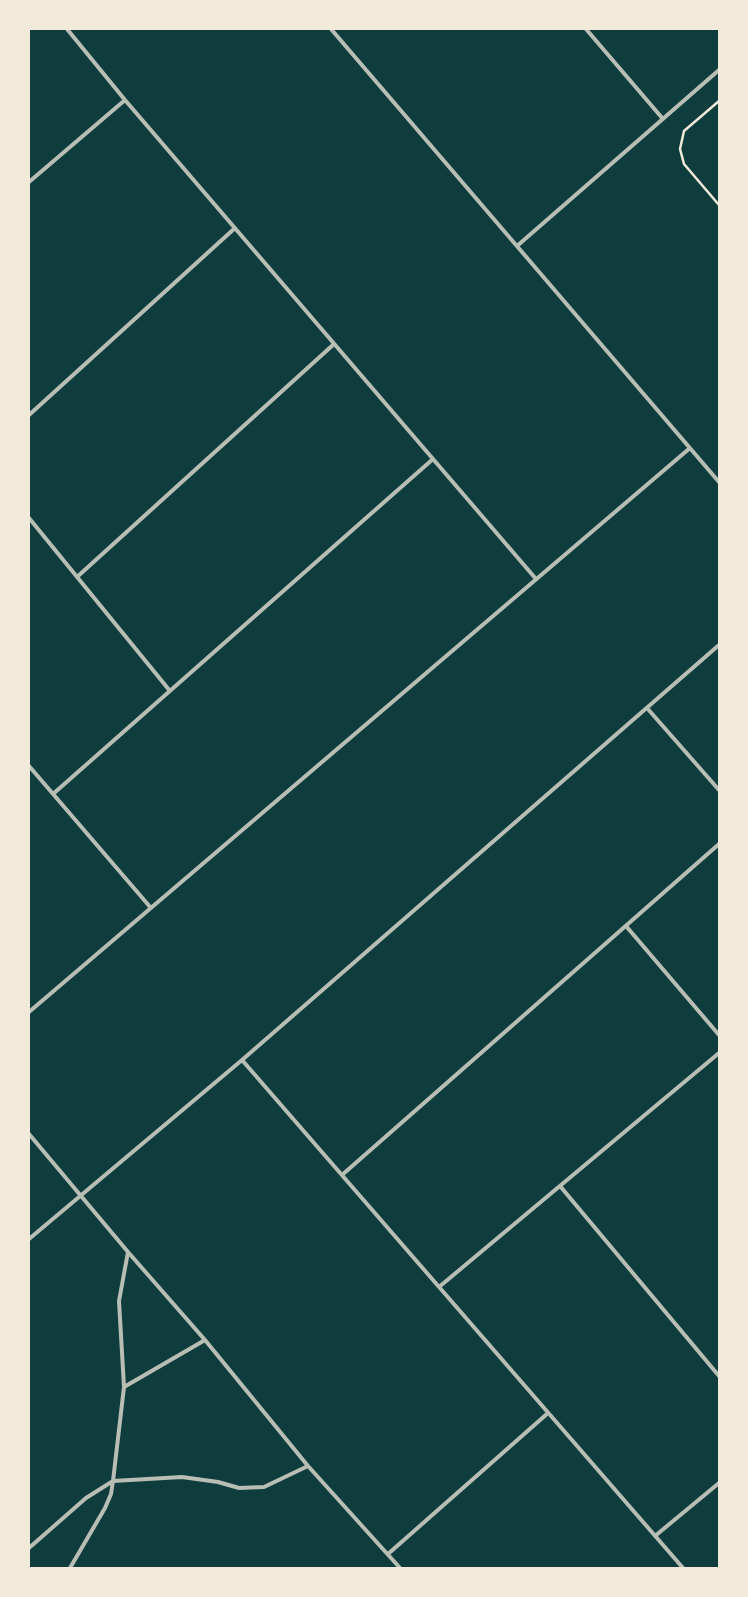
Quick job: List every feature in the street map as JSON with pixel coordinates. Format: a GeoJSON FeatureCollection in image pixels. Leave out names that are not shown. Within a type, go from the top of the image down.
{"type":"FeatureCollection","features":[{"type":"Feature","properties":{"kind":"street"},"geometry":{"type":"LineString","coordinates":[[67,29],[125,100],[536,579]]}},
{"type":"Feature","properties":{"kind":"street"},"geometry":{"type":"LineString","coordinates":[[330,29],[719,482]]}},
{"type":"Feature","properties":{"kind":"street"},"geometry":{"type":"LineString","coordinates":[[586,29],[663,119]]}},
{"type":"Feature","properties":{"kind":"street"},"geometry":{"type":"LineString","coordinates":[[517,246],[719,70]]}},
{"type":"Feature","properties":{"kind":"street"},"geometry":{"type":"LineString","coordinates":[[29,182],[125,100]]}},
{"type":"Feature","properties":{"kind":"street"},"geometry":{"type":"LineString","coordinates":[[29,415],[235,228]]}},
{"type":"Feature","properties":{"kind":"street"},"geometry":{"type":"LineString","coordinates":[[77,576],[334,344]]}},
{"type":"Feature","properties":{"kind":"street"},"geometry":{"type":"LineString","coordinates":[[29,1012],[690,448]]}},
{"type":"Feature","properties":{"kind":"street"},"geometry":{"type":"LineString","coordinates":[[53,794],[433,459]]}},
{"type":"Feature","properties":{"kind":"street"},"geometry":{"type":"LineString","coordinates":[[29,518],[170,691]]}},
{"type":"Feature","properties":{"kind":"street"},"geometry":{"type":"LineString","coordinates":[[29,1239],[242,1060],[719,645]]}},
{"type":"Feature","properties":{"kind":"street"},"geometry":{"type":"LineString","coordinates":[[647,708],[719,790]]}},
{"type":"Feature","properties":{"kind":"street"},"geometry":{"type":"LineString","coordinates":[[29,766],[151,908]]}},
{"type":"Feature","properties":{"kind":"street"},"geometry":{"type":"LineString","coordinates":[[342,1175],[719,844]]}},
{"type":"Feature","properties":{"kind":"street"},"geometry":{"type":"LineString","coordinates":[[626,926],[719,1035]]}},
{"type":"Feature","properties":{"kind":"street"},"geometry":{"type":"LineString","coordinates":[[439,1287],[719,1053]]}},
{"type":"Feature","properties":{"kind":"street"},"geometry":{"type":"LineString","coordinates":[[242,1060],[683,1568]]}},
{"type":"Feature","properties":{"kind":"street"},"geometry":{"type":"LineString","coordinates":[[29,1134],[82,1195],[128,1252],[205,1340],[308,1466],[400,1568]]}},
{"type":"Feature","properties":{"kind":"street"},"geometry":{"type":"LineString","coordinates":[[560,1186],[719,1376]]}},
{"type":"Feature","properties":{"kind":"street"},"geometry":{"type":"LineString","coordinates":[[70,1568],[88,1540],[111,1494],[124,1387],[119,1301],[128,1252]]}},
{"type":"Feature","properties":{"kind":"street"},"geometry":{"type":"LineString","coordinates":[[124,1387],[205,1340]]}},
{"type":"Feature","properties":{"kind":"street"},"geometry":{"type":"LineString","coordinates":[[388,1554],[548,1413]]}},
{"type":"Feature","properties":{"kind":"street"},"geometry":{"type":"LineString","coordinates":[[29,1548],[86,1498],[113,1481],[182,1478],[218,1482],[239,1488],[264,1487],[308,1466]]}},
{"type":"Feature","properties":{"kind":"street"},"geometry":{"type":"LineString","coordinates":[[655,1536],[719,1483]]}},
{"type":"Feature","properties":{"kind":"path"},"geometry":{"type":"LineString","coordinates":[[719,101],[684,131],[680,149],[684,164],[719,205]]}}]}
